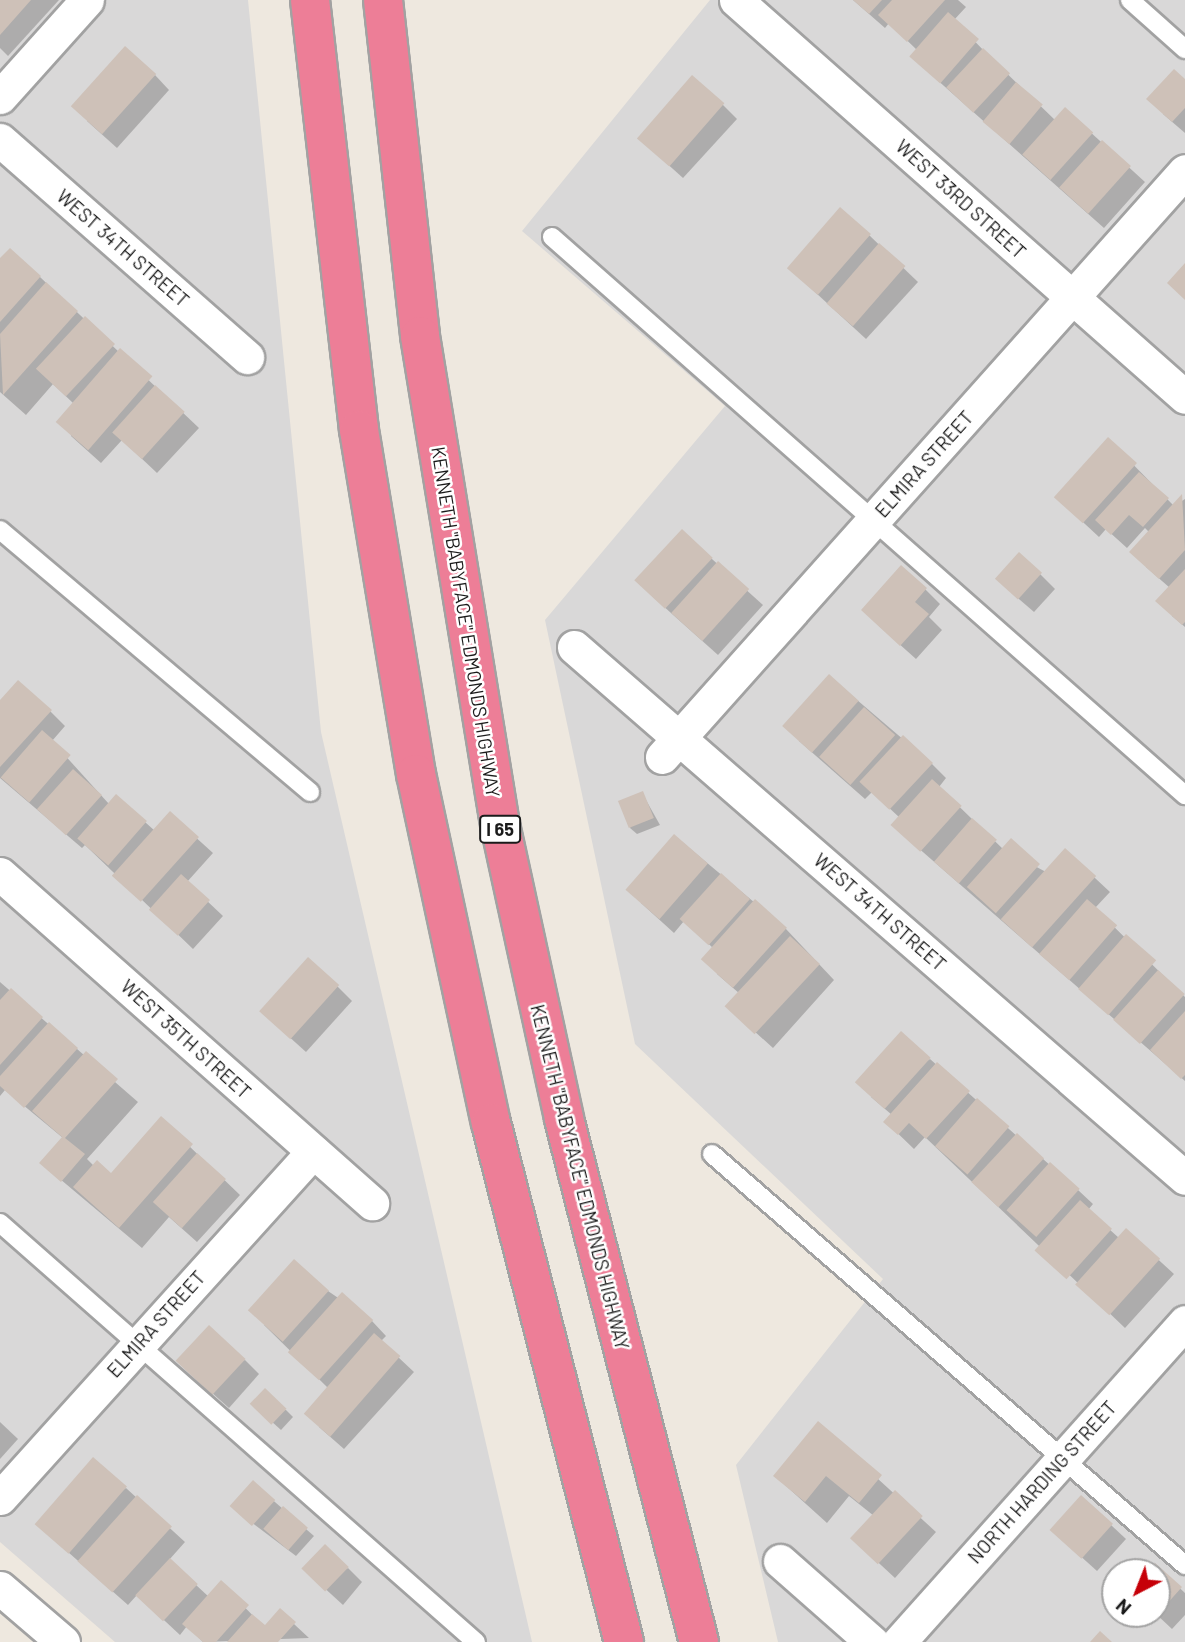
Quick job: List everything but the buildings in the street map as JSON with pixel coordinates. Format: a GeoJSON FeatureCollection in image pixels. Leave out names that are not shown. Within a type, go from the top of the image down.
{"type":"FeatureCollection","features":[{"type":"Feature","properties":{"kind":"highway"},"geometry":{"type":"LineString","coordinates":[[310,0],[359,430],[416,774],[491,1123],[624,1642]]}},
{"type":"Feature","properties":{"kind":"highway","name":"KENNETH \"BABYFACE\" EDMONDS HIGHWAY"},"geometry":{"type":"LineString","coordinates":[[383,0],[420,335],[498,817],[568,1133],[699,1642]]}},
{"type":"Feature","properties":{"kind":"street"},"geometry":{"type":"LineString","coordinates":[[0,97],[87,0]]}},
{"type":"Feature","properties":{"kind":"street","name":"WEST 33RD STREET"},"geometry":{"type":"LineString","coordinates":[[736,0],[1185,397]]}},
{"type":"Feature","properties":{"kind":"street","name":"WEST 34TH STREET"},"geometry":{"type":"LineString","coordinates":[[0,140],[247,357]]}},
{"type":"Feature","properties":{"kind":"street","name":"ELMIRA STREET"},"geometry":{"type":"LineString","coordinates":[[671,747],[1185,172]]}},
{"type":"Feature","properties":{"kind":"street","name":"WEST 34TH STREET"},"geometry":{"type":"LineString","coordinates":[[574,647],[671,747],[1185,1178]]}},
{"type":"Feature","properties":{"kind":"street","name":"WEST 35TH STREET"},"geometry":{"type":"LineString","coordinates":[[0,874],[372,1203]]}},
{"type":"Feature","properties":{"kind":"street","name":"ELMIRA STREET"},"geometry":{"type":"LineString","coordinates":[[0,1498],[313,1152]]}},
{"type":"Feature","properties":{"kind":"street","name":"NORTH HARDING STREET"},"geometry":{"type":"LineString","coordinates":[[899,1642],[1185,1322]]}},
{"type":"Feature","properties":{"kind":"street"},"geometry":{"type":"LineString","coordinates":[[780,1562],[872,1642]]}},
{"type":"Feature","properties":{"kind":"street"},"geometry":{"type":"LineString","coordinates":[[0,1588],[63,1642]]}},
{"type":"Feature","properties":{"kind":"lane"},"geometry":{"type":"LineString","coordinates":[[1130,0],[1185,49]]}},
{"type":"Feature","properties":{"kind":"lane"},"geometry":{"type":"LineString","coordinates":[[552,237],[1185,795]]}},
{"type":"Feature","properties":{"kind":"lane"},"geometry":{"type":"LineString","coordinates":[[0,530],[310,792]]}},
{"type":"Feature","properties":{"kind":"lane"},"geometry":{"type":"LineString","coordinates":[[712,1154],[1185,1565]]}},
{"type":"Feature","properties":{"kind":"lane"},"geometry":{"type":"LineString","coordinates":[[0,1223],[476,1642]]}},
{"type":"Feature","properties":{"kind":"shaded area"},"geometry":{"type":"Polygon","coordinates":[[[0,0],[248,0],[321,732],[532,1642],[115,1642],[0,1542],[0,0]]]}},
{"type":"Feature","properties":{"kind":"shaded area"},"geometry":{"type":"Polygon","coordinates":[[[710,0],[1185,0],[1185,1642],[778,1642],[736,1465],[883,1279],[635,1044],[545,620],[725,406],[522,231],[710,0]]]}}]}
